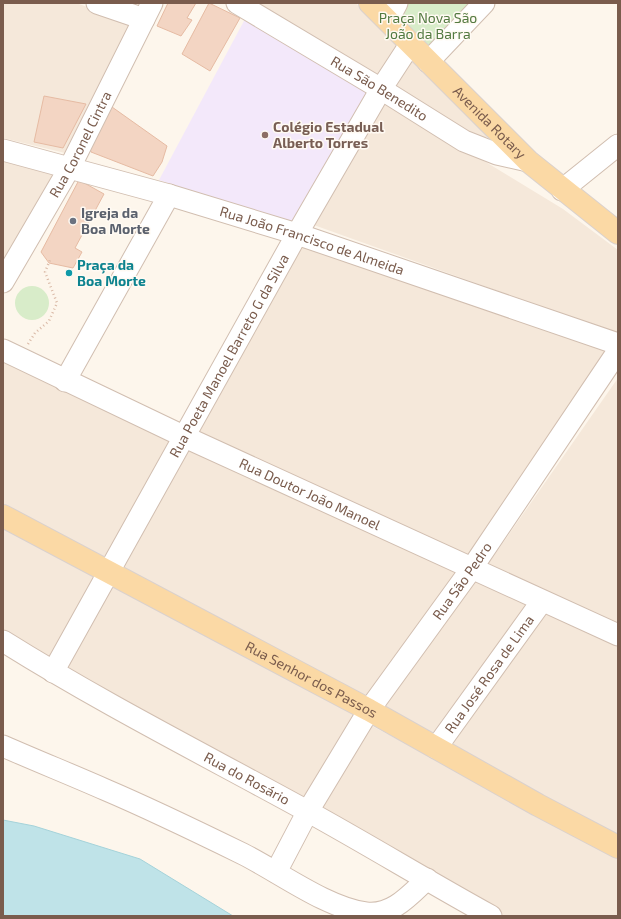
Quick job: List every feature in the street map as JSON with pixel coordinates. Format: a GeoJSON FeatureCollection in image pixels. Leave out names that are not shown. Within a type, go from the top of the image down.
{"type":"FeatureCollection","features":[{"type":"Feature","properties":{"kind":"main road","name":"Avenida Rotary"},"geometry":{"type":"LineString","coordinates":[[370,3],[393,12],[411,43],[428,62],[528,161],[562,190],[618,233]]}},
{"type":"Feature","properties":{"kind":"main road","name":"Rua Senhor dos Passos"},"geometry":{"type":"LineString","coordinates":[[3,516],[369,710],[618,847]]}},
{"type":"Feature","properties":{"kind":"street"},"geometry":{"type":"LineString","coordinates":[[97,3],[148,11]]}},
{"type":"Feature","properties":{"kind":"street","name":"Rua São Benedito"},"geometry":{"type":"LineString","coordinates":[[237,3],[381,89],[464,141],[497,154],[528,161]]}},
{"type":"Feature","properties":{"kind":"street"},"geometry":{"type":"LineString","coordinates":[[428,62],[484,3]]}},
{"type":"Feature","properties":{"kind":"street","name":"Rua Coronel Cintra"},"geometry":{"type":"LineString","coordinates":[[3,282],[70,167],[148,11]]}},
{"type":"Feature","properties":{"kind":"street","name":"Rua Poeta Manoel Barreto G da Silva"},"geometry":{"type":"LineString","coordinates":[[53,672],[110,573],[297,234],[381,89],[411,43]]}},
{"type":"Feature","properties":{"kind":"street"},"geometry":{"type":"LineString","coordinates":[[562,190],[618,145]]}},
{"type":"Feature","properties":{"kind":"street","name":"Rua João Francisco de Almeida"},"geometry":{"type":"LineString","coordinates":[[3,150],[70,167],[297,234],[618,344]]}},
{"type":"Feature","properties":{"kind":"street"},"geometry":{"type":"LineString","coordinates":[[65,381],[168,195]]}},
{"type":"Feature","properties":{"kind":"street","name":"Rua São Pedro"},"geometry":{"type":"LineString","coordinates":[[276,872],[308,812],[369,710],[472,568],[618,351]]}},
{"type":"Feature","properties":{"kind":"street","name":"Rua Doutor João Manoel"},"geometry":{"type":"LineString","coordinates":[[12,354],[65,381],[185,437],[618,635]]}},
{"type":"Feature","properties":{"kind":"street","name":"Rua José Rosa de Lima"},"geometry":{"type":"LineString","coordinates":[[436,748],[542,601]]}},
{"type":"Feature","properties":{"kind":"street","name":"Rua do Rosário"},"geometry":{"type":"LineString","coordinates":[[3,641],[53,672],[142,723],[308,812],[491,916]]}},
{"type":"Feature","properties":{"kind":"street"},"geometry":{"type":"LineString","coordinates":[[3,746],[180,823],[324,898],[349,909],[366,913],[382,912],[398,906],[427,880]]}},
{"type":"Feature","properties":{"kind":"path"},"geometry":{"type":"LineString","coordinates":[[12,354],[49,321],[57,303],[45,272],[50,260]]}},
{"type":"Feature","properties":{"kind":"shaded area"},"geometry":{"type":"Polygon","coordinates":[[[3,3],[76,3],[125,20],[128,25],[130,32],[65,153],[3,138],[3,3]]]}},
{"type":"Feature","properties":{"kind":"shaded area"},"geometry":{"type":"Polygon","coordinates":[[[252,3],[356,3],[398,46],[379,78],[252,3]]]}},
{"type":"Feature","properties":{"kind":"shaded area","name":"Colégio Estadual Alberto Torres"},"geometry":{"type":"Polygon","coordinates":[[[245,19],[372,91],[295,225],[159,180],[245,19]]]}},
{"type":"Feature","properties":{"kind":"shaded area"},"geometry":{"type":"Polygon","coordinates":[[[415,50],[480,126],[487,137],[476,142],[392,91],[415,50]]]}},
{"type":"Feature","properties":{"kind":"shaded area"},"geometry":{"type":"Polygon","coordinates":[[[384,100],[563,209],[618,250],[618,334],[311,224],[384,100]]]}},
{"type":"Feature","properties":{"kind":"shaded area"},"geometry":{"type":"Polygon","coordinates":[[[3,157],[49,170],[53,176],[53,182],[3,271],[3,157]]]}},
{"type":"Feature","properties":{"kind":"shaded area"},"geometry":{"type":"Polygon","coordinates":[[[304,241],[612,352],[471,563],[194,437],[304,241]]]}},
{"type":"Feature","properties":{"kind":"shaded area"},"geometry":{"type":"Polygon","coordinates":[[[3,360],[177,437],[104,562],[3,509],[3,360]]]}},
{"type":"Feature","properties":{"kind":"shaded area"},"geometry":{"type":"Polygon","coordinates":[[[618,378],[618,632],[484,570],[618,378]]]}},
{"type":"Feature","properties":{"kind":"shaded area"},"geometry":{"type":"Polygon","coordinates":[[[189,442],[466,570],[368,703],[115,571],[189,442]]]}},
{"type":"Feature","properties":{"kind":"shaded area"},"geometry":{"type":"Polygon","coordinates":[[[3,523],[104,576],[53,665],[3,633],[3,523]]]}},
{"type":"Feature","properties":{"kind":"shaded area"},"geometry":{"type":"Polygon","coordinates":[[[474,576],[618,643],[618,841],[377,711],[474,576]]]}},
{"type":"Feature","properties":{"kind":"shaded area"},"geometry":{"type":"Polygon","coordinates":[[[114,577],[357,709],[306,807],[58,671],[114,577]]]}},
{"type":"Feature","properties":{"kind":"shaded area"},"geometry":{"type":"Polygon","coordinates":[[[370,725],[618,855],[618,916],[504,916],[318,810],[370,725]]]}},
{"type":"Feature","properties":{"kind":"green space","name":"Praça Nova São João da Barra"},"geometry":{"type":"Polygon","coordinates":[[[404,3],[471,3],[428,59],[392,23],[404,3]]]}},
{"type":"Feature","properties":{"kind":"green space"},"geometry":{"type":"Polygon","coordinates":[[[29,286],[35,286],[39,287],[46,293],[49,303],[48,310],[42,317],[35,320],[29,320],[25,319],[18,313],[15,306],[15,300],[16,296],[22,289],[29,286]]]}},
{"type":"Feature","properties":{"kind":"water"},"geometry":{"type":"Polygon","coordinates":[[[3,820],[34,826],[140,859],[233,916],[3,916],[3,820]]]}},
{"type":"Feature","properties":{"kind":"building"},"geometry":{"type":"Polygon","coordinates":[[[168,3],[196,3],[187,18],[192,20],[181,36],[157,26],[168,3]]]}},
{"type":"Feature","properties":{"kind":"building"},"geometry":{"type":"Polygon","coordinates":[[[209,3],[240,18],[210,71],[182,54],[209,3]]]}},
{"type":"Feature","properties":{"kind":"building"},"geometry":{"type":"Polygon","coordinates":[[[44,96],[86,104],[63,148],[34,142],[44,96]]]}},
{"type":"Feature","properties":{"kind":"building"},"geometry":{"type":"Polygon","coordinates":[[[112,107],[167,146],[162,162],[153,176],[91,152],[89,145],[112,107]]]}},
{"type":"Feature","properties":{"kind":"building","name":"Igreja da Boa Morte"},"geometry":{"type":"Polygon","coordinates":[[[79,180],[104,194],[75,248],[82,252],[73,268],[49,263],[41,252],[79,180]]]}},
{"type":"Feature","properties":{"kind":"place","name":"Colégio Estadual Alberto Torres"},"geometry":{"type":"Point","coordinates":[265,135]}},
{"type":"Feature","properties":{"kind":"place","name":"Igreja da Boa Morte"},"geometry":{"type":"Point","coordinates":[73,221]}},
{"type":"Feature","properties":{"kind":"place","name":"Praça da Boa Morte"},"geometry":{"type":"Point","coordinates":[69,273]}}]}
